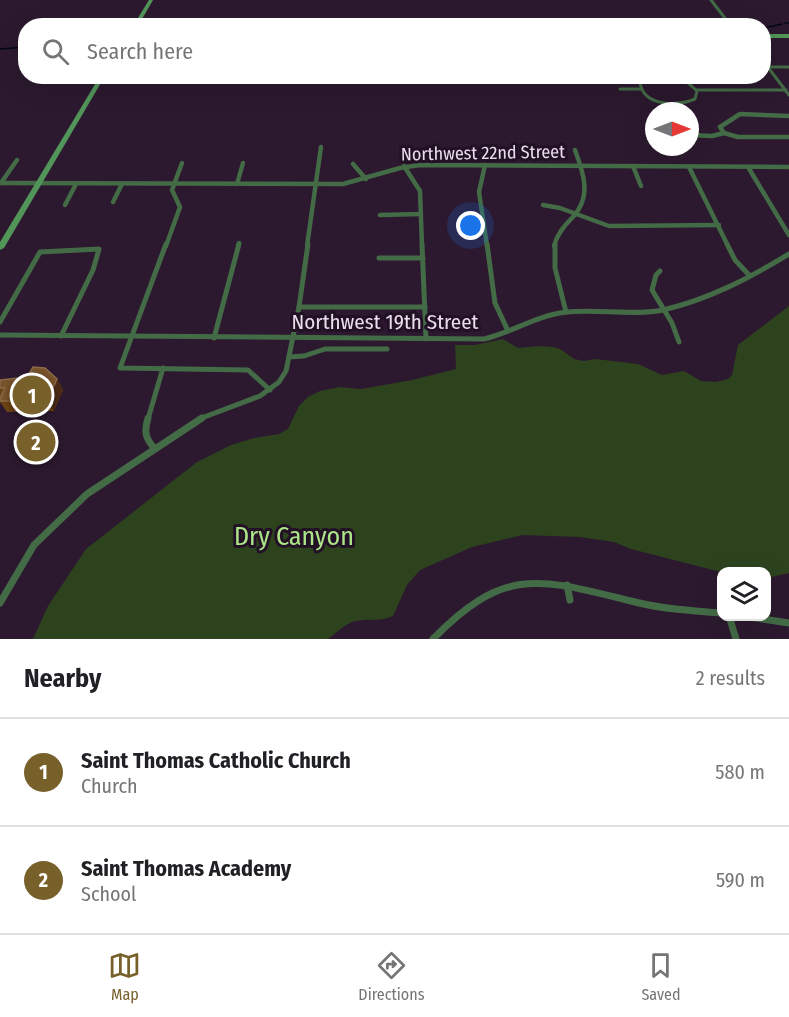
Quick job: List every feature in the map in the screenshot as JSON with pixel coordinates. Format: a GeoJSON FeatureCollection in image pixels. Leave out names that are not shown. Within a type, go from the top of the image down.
{"type":"FeatureCollection","features":[{"type":"Feature","properties":{"kind":"street"},"geometry":{"type":"LineString","coordinates":[[140,18],[151,0]]}},
{"type":"Feature","properties":{"kind":"street"},"geometry":{"type":"LineString","coordinates":[[711,0],[725,18]]}},
{"type":"Feature","properties":{"kind":"street"},"geometry":{"type":"LineString","coordinates":[[771,36],[789,36]]}},
{"type":"Feature","properties":{"kind":"street"},"geometry":{"type":"LineString","coordinates":[[771,67],[789,67]]}},
{"type":"Feature","properties":{"kind":"street"},"geometry":{"type":"LineString","coordinates":[[771,72],[787,92]]}},
{"type":"Feature","properties":{"kind":"street"},"geometry":{"type":"LineString","coordinates":[[0,248],[98,84]]}},
{"type":"Feature","properties":{"kind":"street"},"geometry":{"type":"LineString","coordinates":[[640,84],[641,89]]}},
{"type":"Feature","properties":{"kind":"street"},"geometry":{"type":"LineString","coordinates":[[684,102],[695,99],[698,95],[689,84]]}},
{"type":"Feature","properties":{"kind":"street"},"geometry":{"type":"LineString","coordinates":[[620,89],[641,89],[656,100],[666,102]]}},
{"type":"Feature","properties":{"kind":"street"},"geometry":{"type":"LineString","coordinates":[[696,90],[787,92]]}},
{"type":"Feature","properties":{"kind":"street"},"geometry":{"type":"LineString","coordinates":[[724,133],[721,130],[722,124],[740,114],[789,116]]}},
{"type":"Feature","properties":{"kind":"street"},"geometry":{"type":"LineString","coordinates":[[699,135],[712,136],[724,133],[738,137],[789,137]]}},
{"type":"Feature","properties":{"kind":"street"},"geometry":{"type":"LineString","coordinates":[[0,603],[34,545],[87,494],[204,417],[219,409],[253,400],[270,390],[282,379],[299,308],[321,147]]}},
{"type":"Feature","properties":{"kind":"street"},"geometry":{"type":"LineString","coordinates":[[566,312],[555,262],[555,242],[581,208],[586,192],[575,150]]}},
{"type":"Feature","properties":{"kind":"street"},"geometry":{"type":"LineString","coordinates":[[0,184],[17,160]]}},
{"type":"Feature","properties":{"kind":"street"},"geometry":{"type":"LineString","coordinates":[[182,163],[172,190],[180,207],[156,277],[147,293],[120,368],[248,370],[270,390]]}},
{"type":"Feature","properties":{"kind":"street"},"geometry":{"type":"LineString","coordinates":[[237,184],[243,163]]}},
{"type":"Feature","properties":{"kind":"street"},"geometry":{"type":"LineString","coordinates":[[353,164],[366,179]]}},
{"type":"Feature","properties":{"kind":"street"},"geometry":{"type":"LineString","coordinates":[[485,165],[479,192],[480,203],[495,303],[508,331]]}},
{"type":"Feature","properties":{"kind":"street"},"geometry":{"type":"LineString","coordinates":[[404,166],[420,191],[426,339]]}},
{"type":"Feature","properties":{"kind":"street","name":"Northwest 22nd Street"},"geometry":{"type":"LineString","coordinates":[[0,184],[343,184],[404,166],[789,167]]}},
{"type":"Feature","properties":{"kind":"street"},"geometry":{"type":"LineString","coordinates":[[633,166],[641,186]]}},
{"type":"Feature","properties":{"kind":"street"},"geometry":{"type":"LineString","coordinates":[[689,167],[735,260],[750,276]]}},
{"type":"Feature","properties":{"kind":"street"},"geometry":{"type":"LineString","coordinates":[[748,167],[789,235]]}},
{"type":"Feature","properties":{"kind":"street"},"geometry":{"type":"LineString","coordinates":[[65,205],[76,184]]}},
{"type":"Feature","properties":{"kind":"street"},"geometry":{"type":"LineString","coordinates":[[113,202],[122,184]]}},
{"type":"Feature","properties":{"kind":"street"},"geometry":{"type":"LineString","coordinates":[[543,205],[551,205],[609,225],[718,225]]}},
{"type":"Feature","properties":{"kind":"street"},"geometry":{"type":"LineString","coordinates":[[380,215],[421,214]]}},
{"type":"Feature","properties":{"kind":"street"},"geometry":{"type":"LineString","coordinates":[[214,338],[239,243]]}},
{"type":"Feature","properties":{"kind":"street"},"geometry":{"type":"LineString","coordinates":[[0,322],[39,252],[99,249],[90,278],[61,336]]}},
{"type":"Feature","properties":{"kind":"street","name":"Northwest 19th Street"},"geometry":{"type":"LineString","coordinates":[[0,335],[484,339],[535,319],[566,312],[662,310],[721,292],[789,254]]}},
{"type":"Feature","properties":{"kind":"street"},"geometry":{"type":"LineString","coordinates":[[379,258],[423,258]]}},
{"type":"Feature","properties":{"kind":"street"},"geometry":{"type":"LineString","coordinates":[[660,271],[656,275],[652,290],[662,310],[672,323],[679,342]]}},
{"type":"Feature","properties":{"kind":"street"},"geometry":{"type":"LineString","coordinates":[[299,308],[425,307]]}},
{"type":"Feature","properties":{"kind":"street"},"geometry":{"type":"LineString","coordinates":[[289,357],[304,356],[325,349],[387,349]]}},
{"type":"Feature","properties":{"kind":"street"},"geometry":{"type":"LineString","coordinates":[[155,449],[148,441],[144,431],[163,369]]}},
{"type":"Feature","properties":{"kind":"street"},"geometry":{"type":"LineString","coordinates":[[433,639],[456,614],[483,596],[523,583],[567,585],[678,610],[717,614]]}},
{"type":"Feature","properties":{"kind":"street"},"geometry":{"type":"LineString","coordinates":[[567,585],[570,600]]}},
{"type":"Feature","properties":{"kind":"street"},"geometry":{"type":"LineString","coordinates":[[771,620],[789,623]]}},
{"type":"Feature","properties":{"kind":"street"},"geometry":{"type":"LineString","coordinates":[[731,621],[736,639]]}},
{"type":"Feature","properties":{"kind":"green space","name":"Dry Canyon"},"geometry":{"type":"Polygon","coordinates":[[[789,306],[789,573],[771,577],[771,567],[717,567],[717,571],[631,549],[614,542],[580,537],[523,535],[472,547],[420,570],[407,585],[393,616],[352,622],[328,639],[33,639],[48,606],[86,549],[197,462],[231,445],[279,434],[288,429],[299,406],[308,397],[320,391],[340,387],[361,389],[456,369],[455,345],[475,345],[503,339],[518,348],[553,347],[574,359],[638,364],[662,375],[684,371],[701,381],[716,382],[728,379],[732,375],[738,345],[789,306]]]}},
{"type":"Feature","properties":{"kind":"building"},"geometry":{"type":"Polygon","coordinates":[[[33,367],[45,368],[57,379],[47,401],[0,401],[5,388],[0,388],[0,380],[27,377],[33,367]]]}},
{"type":"Feature","properties":{"kind":"waterway"},"geometry":{"type":"LineString","coordinates":[[771,26],[782,24]]}},
{"type":"Feature","properties":{"kind":"waterway"},"geometry":{"type":"LineString","coordinates":[[0,49],[18,48]]}},
{"type":"Feature","properties":{"kind":"place","name":"Saint Thomas Catholic Church"},"geometry":{"type":"Point","coordinates":[32,395]}},
{"type":"Feature","properties":{"kind":"place","name":"Saint Thomas Academy"},"geometry":{"type":"Point","coordinates":[36,442]}}]}
